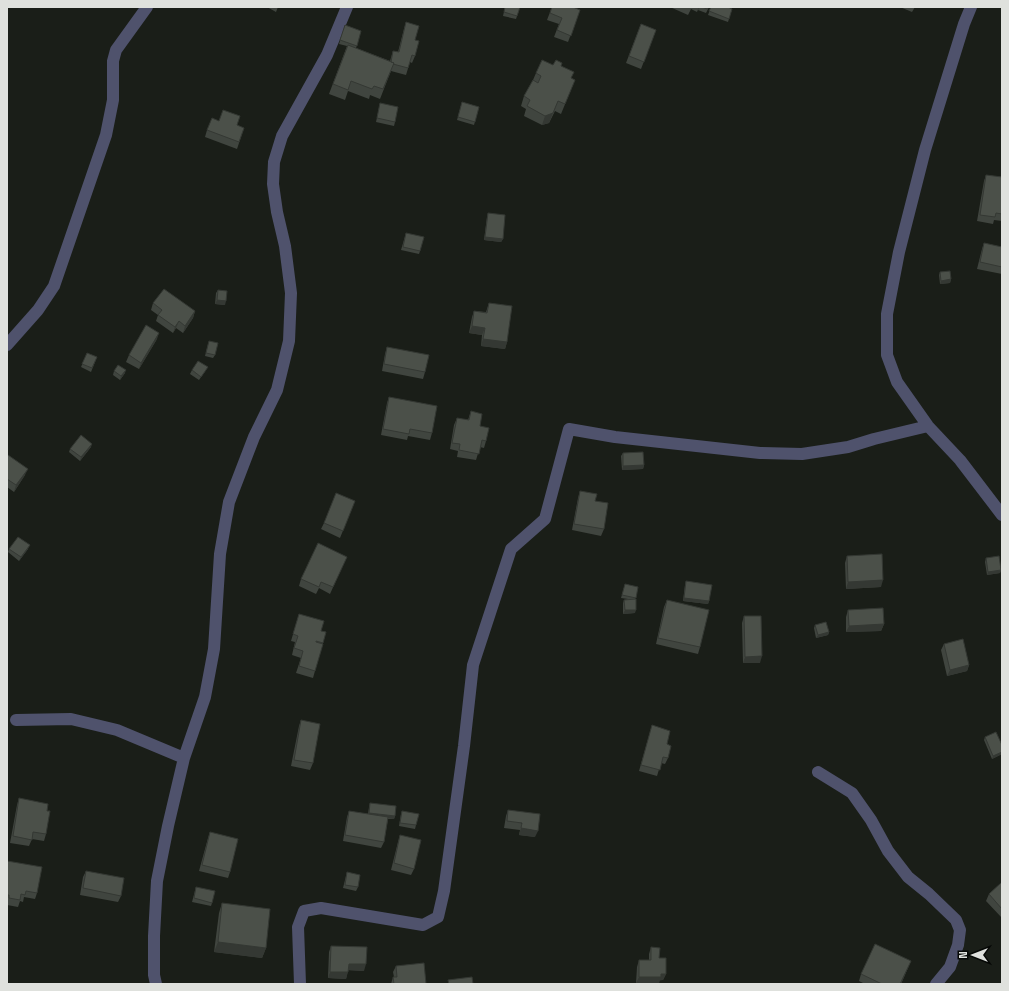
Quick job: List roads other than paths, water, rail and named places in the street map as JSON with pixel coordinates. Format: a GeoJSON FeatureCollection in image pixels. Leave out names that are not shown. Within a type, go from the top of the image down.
{"type":"FeatureCollection","features":[{"type":"Feature","properties":{"kind":"street"},"geometry":{"type":"LineString","coordinates":[[7,345],[38,310],[54,286],[106,135],[113,100],[113,61],[116,50],[147,7]]}},
{"type":"Feature","properties":{"kind":"street"},"geometry":{"type":"LineString","coordinates":[[156,984],[154,975],[154,936],[157,881],[184,758],[205,697],[214,649],[220,554],[229,502],[254,437],[277,390],[289,341],[290,293],[285,246],[277,212],[273,184],[274,162],[282,136],[328,55],[347,7]]}},
{"type":"Feature","properties":{"kind":"street"},"geometry":{"type":"LineString","coordinates":[[971,7],[964,24],[925,150],[899,252],[887,314],[887,355],[897,382],[928,426],[960,460],[1002,514]]}},
{"type":"Feature","properties":{"kind":"street"},"geometry":{"type":"LineString","coordinates":[[300,984],[298,927],[304,911],[321,908],[423,925],[438,917],[446,883],[473,665],[510,550],[545,519],[569,429],[615,437],[760,453],[802,454],[848,447],[928,426]]}},
{"type":"Feature","properties":{"kind":"street"},"geometry":{"type":"LineString","coordinates":[[16,720],[71,719],[117,730],[184,758]]}},
{"type":"Feature","properties":{"kind":"street"},"geometry":{"type":"LineString","coordinates":[[818,772],[852,793],[872,820],[888,851],[908,877],[929,894],[956,920],[960,930],[958,945],[950,966],[936,984]]}}]}
